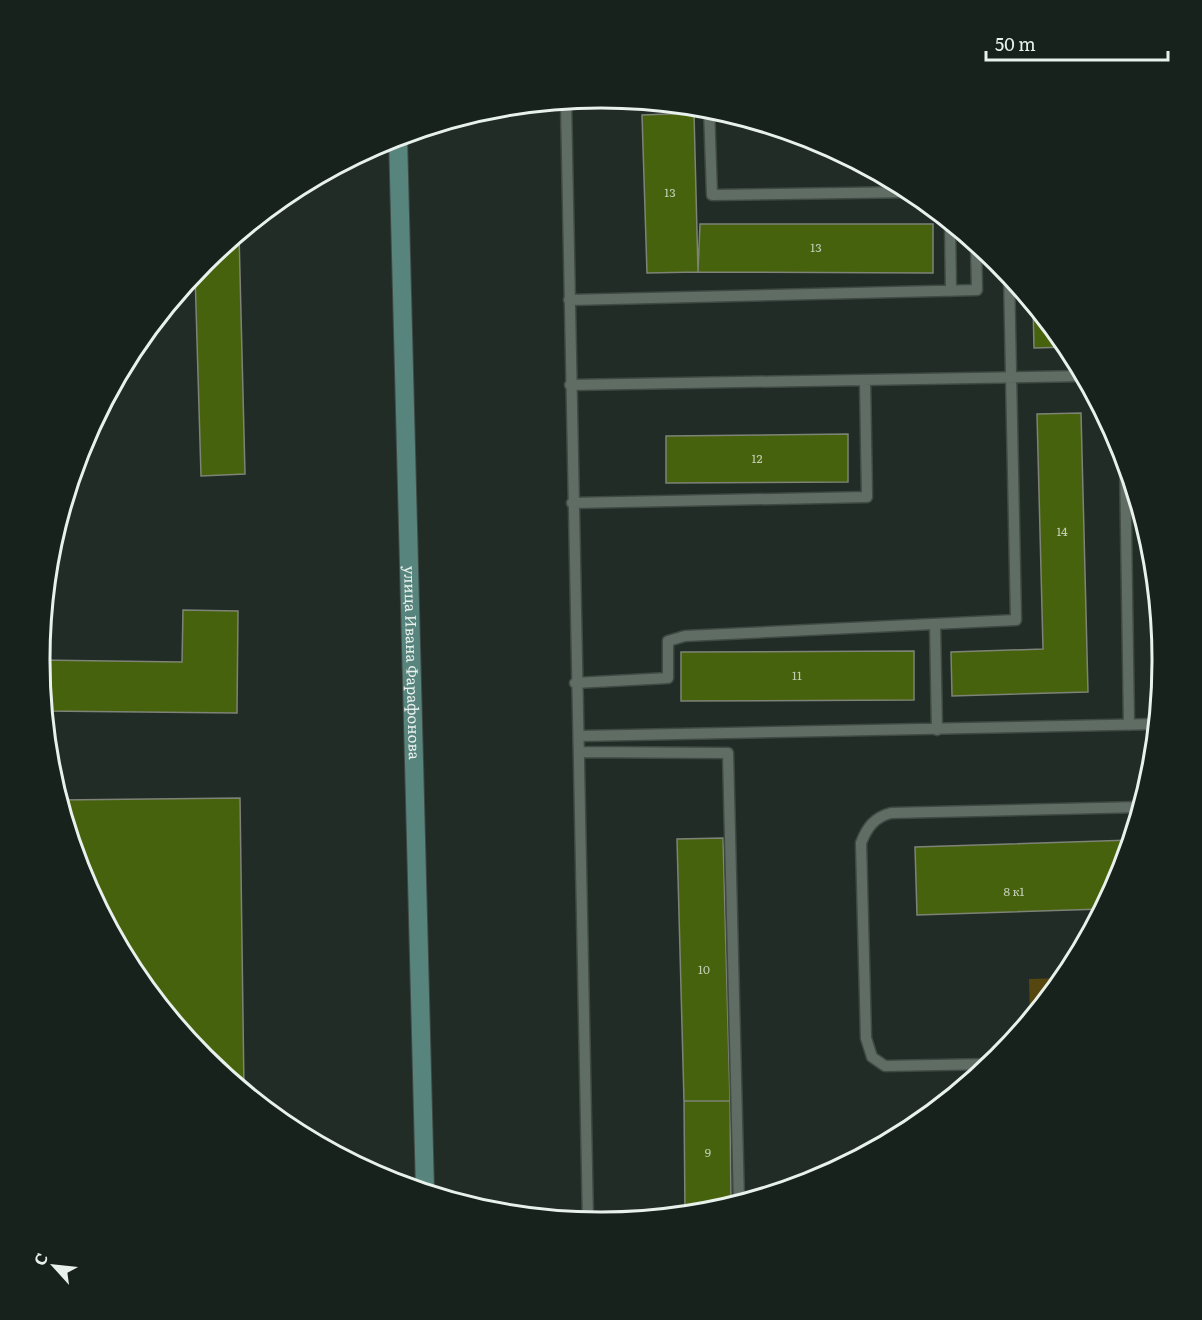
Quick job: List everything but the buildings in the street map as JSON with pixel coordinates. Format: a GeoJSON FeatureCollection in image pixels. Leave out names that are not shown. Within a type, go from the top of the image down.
{"type":"FeatureCollection","features":[{"type":"Feature","properties":{"kind":"street","name":"улица Ивана Фарафонова"},"geometry":{"type":"LineString","coordinates":[[398,147],[425,1182]]}},
{"type":"Feature","properties":{"kind":"lane"},"geometry":{"type":"LineString","coordinates":[[566,110],[575,683],[580,736],[588,1211]]}},
{"type":"Feature","properties":{"kind":"lane"},"geometry":{"type":"LineString","coordinates":[[709,119],[712,195],[893,192]]}},
{"type":"Feature","properties":{"kind":"lane"},"geometry":{"type":"LineString","coordinates":[[950,233],[951,291]]}},
{"type":"Feature","properties":{"kind":"lane"},"geometry":{"type":"LineString","coordinates":[[569,300],[977,290],[976,256]]}},
{"type":"Feature","properties":{"kind":"lane"},"geometry":{"type":"LineString","coordinates":[[575,683],[668,678],[668,641],[685,636],[1016,620],[1009,289]]}},
{"type":"Feature","properties":{"kind":"lane"},"geometry":{"type":"LineString","coordinates":[[570,385],[1074,376]]}},
{"type":"Feature","properties":{"kind":"lane"},"geometry":{"type":"LineString","coordinates":[[572,503],[867,497],[865,380]]}},
{"type":"Feature","properties":{"kind":"lane"},"geometry":{"type":"LineString","coordinates":[[1125,491],[1129,725]]}},
{"type":"Feature","properties":{"kind":"lane"},"geometry":{"type":"LineString","coordinates":[[935,624],[937,730]]}},
{"type":"Feature","properties":{"kind":"lane"},"geometry":{"type":"LineString","coordinates":[[580,736],[1149,724]]}},
{"type":"Feature","properties":{"kind":"lane"},"geometry":{"type":"LineString","coordinates":[[580,752],[728,753],[739,1194]]}},
{"type":"Feature","properties":{"kind":"lane"},"geometry":{"type":"LineString","coordinates":[[976,1064],[885,1066],[872,1057],[866,1038],[861,843],[866,830],[881,816],[891,813],[1133,807]]}},
{"type":"Feature","properties":{"kind":"shaded area"},"geometry":{"type":"Polygon","coordinates":[[[1051,978],[1030,1007],[1029,979],[1051,978]]]}}]}
